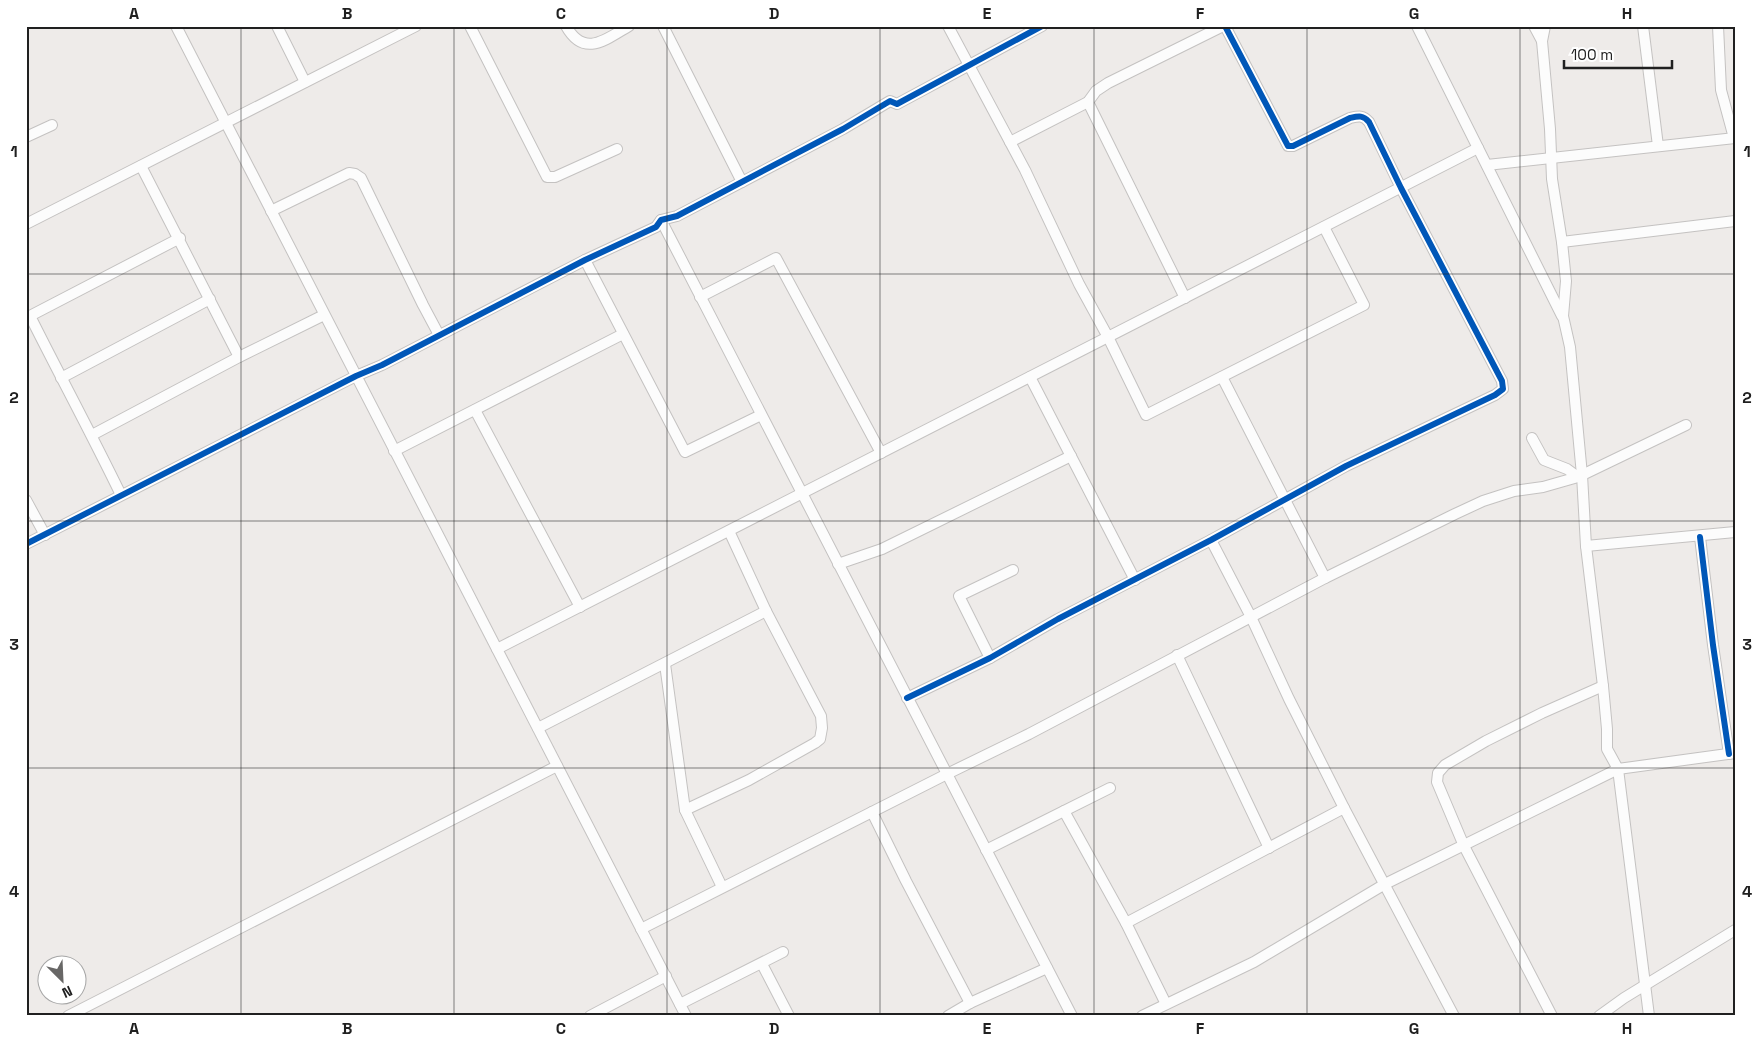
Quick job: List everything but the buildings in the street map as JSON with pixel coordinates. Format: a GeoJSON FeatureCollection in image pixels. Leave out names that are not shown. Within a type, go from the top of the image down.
{"type":"FeatureCollection","features":[{"type":"Feature","properties":{"kind":"street"},"geometry":{"type":"LineString","coordinates":[[176,26],[686,1016]]}},
{"type":"Feature","properties":{"kind":"street"},"geometry":{"type":"LineString","coordinates":[[277,26],[305,82]]}},
{"type":"Feature","properties":{"kind":"street"},"geometry":{"type":"LineString","coordinates":[[26,224],[416,26]]}},
{"type":"Feature","properties":{"kind":"street"},"geometry":{"type":"LineString","coordinates":[[470,26],[547,177],[555,177],[617,149]]}},
{"type":"Feature","properties":{"kind":"street"},"geometry":{"type":"LineString","coordinates":[[566,26],[575,39],[584,44],[594,45],[629,26]]}},
{"type":"Feature","properties":{"kind":"street"},"geometry":{"type":"LineString","coordinates":[[663,26],[742,182]]}},
{"type":"Feature","properties":{"kind":"street"},"geometry":{"type":"LineString","coordinates":[[948,26],[1010,142],[1079,284],[1146,415],[1364,305],[1324,227]]}},
{"type":"Feature","properties":{"kind":"street"},"geometry":{"type":"LineString","coordinates":[[26,544],[356,376],[382,365],[585,260],[656,227],[661,220],[678,216],[843,129],[890,101],[897,104],[1042,26]]}},
{"type":"Feature","properties":{"kind":"street"},"geometry":{"type":"LineString","coordinates":[[907,698],[990,658],[1058,619],[1211,540],[1346,466],[1495,395],[1503,389],[1502,381],[1401,188],[1369,122],[1365,117],[1350,118],[1293,146],[1288,146],[1224,26],[1108,83],[1096,91],[1088,102],[1010,142]]}},
{"type":"Feature","properties":{"kind":"street"},"geometry":{"type":"LineString","coordinates":[[1417,26],[1563,316],[1570,347],[1586,546],[1603,686],[1607,749],[1618,769],[1648,1016]]}},
{"type":"Feature","properties":{"kind":"street"},"geometry":{"type":"LineString","coordinates":[[1534,26],[1542,41]]}},
{"type":"Feature","properties":{"kind":"street"},"geometry":{"type":"LineString","coordinates":[[1545,26],[1542,41],[1550,129],[1550,158],[1566,281],[1563,316]]}},
{"type":"Feature","properties":{"kind":"street"},"geometry":{"type":"LineString","coordinates":[[1643,26],[1658,146]]}},
{"type":"Feature","properties":{"kind":"street"},"geometry":{"type":"LineString","coordinates":[[1487,165],[1734,138],[1722,90],[1718,26]]}},
{"type":"Feature","properties":{"kind":"street"},"geometry":{"type":"LineString","coordinates":[[1088,102],[1185,298]]}},
{"type":"Feature","properties":{"kind":"street"},"geometry":{"type":"LineString","coordinates":[[26,137],[52,125]]}},
{"type":"Feature","properties":{"kind":"street"},"geometry":{"type":"LineString","coordinates":[[497,649],[1478,148]]}},
{"type":"Feature","properties":{"kind":"street"},"geometry":{"type":"LineString","coordinates":[[141,166],[180,238],[239,357]]}},
{"type":"Feature","properties":{"kind":"street"},"geometry":{"type":"LineString","coordinates":[[270,210],[349,173],[356,174],[360,178],[439,335]]}},
{"type":"Feature","properties":{"kind":"street"},"geometry":{"type":"LineString","coordinates":[[661,220],[1072,1016]]}},
{"type":"Feature","properties":{"kind":"street"},"geometry":{"type":"LineString","coordinates":[[1562,242],[1735,221]]}},
{"type":"Feature","properties":{"kind":"street"},"geometry":{"type":"LineString","coordinates":[[121,496],[92,435],[28,317],[180,238]]}},
{"type":"Feature","properties":{"kind":"street"},"geometry":{"type":"LineString","coordinates":[[700,297],[776,258],[881,453]]}},
{"type":"Feature","properties":{"kind":"street"},"geometry":{"type":"LineString","coordinates":[[585,260],[685,452],[762,415]]}},
{"type":"Feature","properties":{"kind":"street"},"geometry":{"type":"LineString","coordinates":[[61,378],[210,299]]}},
{"type":"Feature","properties":{"kind":"street"},"geometry":{"type":"LineString","coordinates":[[92,435],[239,357],[324,315]]}},
{"type":"Feature","properties":{"kind":"street"},"geometry":{"type":"LineString","coordinates":[[394,451],[623,334]]}},
{"type":"Feature","properties":{"kind":"street"},"geometry":{"type":"LineString","coordinates":[[1030,377],[1135,580]]}},
{"type":"Feature","properties":{"kind":"street"},"geometry":{"type":"LineString","coordinates":[[1222,377],[1325,578]]}},
{"type":"Feature","properties":{"kind":"street"},"geometry":{"type":"LineString","coordinates":[[475,410],[580,607]]}},
{"type":"Feature","properties":{"kind":"street"},"geometry":{"type":"LineString","coordinates":[[641,929],[1029,734],[1325,578],[1483,501],[1514,491],[1543,487],[1580,476],[1686,426]]}},
{"type":"Feature","properties":{"kind":"street"},"geometry":{"type":"LineString","coordinates":[[1532,438],[1544,460],[1580,476]]}},
{"type":"Feature","properties":{"kind":"street"},"geometry":{"type":"LineString","coordinates":[[838,564],[882,549],[1071,456]]}},
{"type":"Feature","properties":{"kind":"street"},"geometry":{"type":"LineString","coordinates":[[26,500],[45,535]]}},
{"type":"Feature","properties":{"kind":"street"},"geometry":{"type":"LineString","coordinates":[[685,810],[749,780],[820,739],[822,728],[821,716],[766,611],[730,530]]}},
{"type":"Feature","properties":{"kind":"street"},"geometry":{"type":"LineString","coordinates":[[1586,546],[1700,537],[1735,532]]}},
{"type":"Feature","properties":{"kind":"street"},"geometry":{"type":"LineString","coordinates":[[1142,1016],[1254,962],[1385,884],[1618,769],[1732,754],[1713,645],[1700,537]]}},
{"type":"Feature","properties":{"kind":"street"},"geometry":{"type":"LineString","coordinates":[[1211,540],[1251,617],[1344,808],[1454,1016]]}},
{"type":"Feature","properties":{"kind":"street"},"geometry":{"type":"LineString","coordinates":[[990,658],[959,596],[1013,570]]}},
{"type":"Feature","properties":{"kind":"street"},"geometry":{"type":"LineString","coordinates":[[538,728],[766,611]]}},
{"type":"Feature","properties":{"kind":"street"},"geometry":{"type":"LineString","coordinates":[[1177,655],[1269,848]]}},
{"type":"Feature","properties":{"kind":"street"},"geometry":{"type":"LineString","coordinates":[[665,664],[685,810],[722,887]]}},
{"type":"Feature","properties":{"kind":"street"},"geometry":{"type":"LineString","coordinates":[[1552,1016],[1464,846],[1437,782],[1438,773],[1445,765],[1486,741],[1542,713],[1603,686]]}},
{"type":"Feature","properties":{"kind":"street"},"geometry":{"type":"LineString","coordinates":[[68,1016],[557,766]]}},
{"type":"Feature","properties":{"kind":"street"},"geometry":{"type":"LineString","coordinates":[[986,850],[1110,788]]}},
{"type":"Feature","properties":{"kind":"street"},"geometry":{"type":"LineString","coordinates":[[1126,923],[1344,808]]}},
{"type":"Feature","properties":{"kind":"street"},"geometry":{"type":"LineString","coordinates":[[1064,811],[1126,923],[1166,1004]]}},
{"type":"Feature","properties":{"kind":"street"},"geometry":{"type":"LineString","coordinates":[[872,812],[970,1004]]}},
{"type":"Feature","properties":{"kind":"street"},"geometry":{"type":"LineString","coordinates":[[1599,1016],[1624,998],[1735,930]]}},
{"type":"Feature","properties":{"kind":"street"},"geometry":{"type":"LineString","coordinates":[[680,1004],[783,952]]}},
{"type":"Feature","properties":{"kind":"street"},"geometry":{"type":"LineString","coordinates":[[762,964],[789,1016]]}},
{"type":"Feature","properties":{"kind":"street"},"geometry":{"type":"LineString","coordinates":[[948,1016],[1047,968]]}},
{"type":"Feature","properties":{"kind":"street"},"geometry":{"type":"LineString","coordinates":[[590,1016],[666,976]]}},
{"type":"Feature","properties":{"kind":"cycle path"},"geometry":{"type":"LineString","coordinates":[[26,544],[356,376],[382,365],[585,260],[656,227],[661,220],[677,216],[843,129],[890,101],[897,104],[1042,26]]}},
{"type":"Feature","properties":{"kind":"cycle path"},"geometry":{"type":"LineString","coordinates":[[907,698],[990,658],[1058,619],[1211,540],[1346,466],[1495,395],[1503,389],[1502,381],[1401,188],[1369,122],[1361,117],[1350,118],[1293,146],[1288,146],[1225,26]]}},
{"type":"Feature","properties":{"kind":"cycle path"},"geometry":{"type":"LineString","coordinates":[[1700,537],[1729,754]]}}]}
